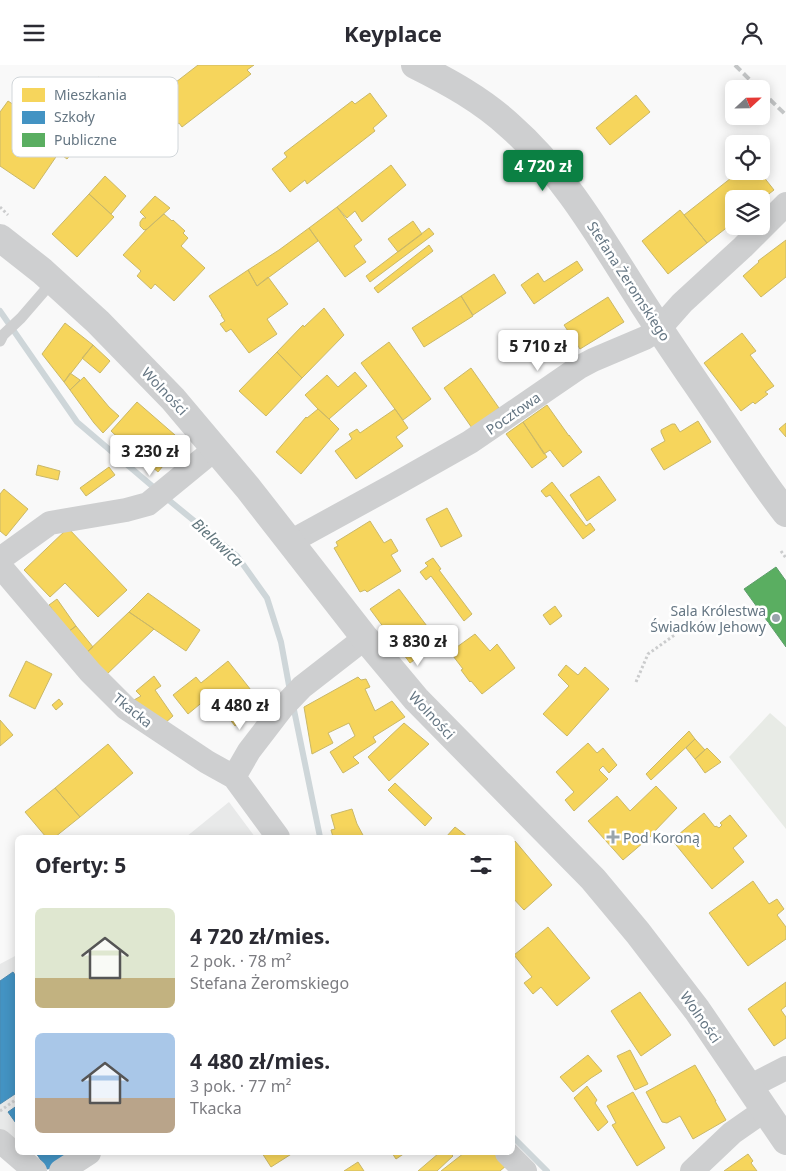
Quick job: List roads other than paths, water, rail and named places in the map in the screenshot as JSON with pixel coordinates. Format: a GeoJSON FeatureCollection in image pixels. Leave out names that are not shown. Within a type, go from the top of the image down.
{"type":"FeatureCollection","features":[{"type":"Feature","properties":{"kind":"street","name":"Stefana Żeromskiego"},"geometry":{"type":"LineString","coordinates":[[415,65],[457,87],[486,107],[509,125],[556,173],[659,329],[786,513]]}},
{"type":"Feature","properties":{"kind":"street","name":"Pocztowa"},"geometry":{"type":"LineString","coordinates":[[290,542],[470,442],[578,368],[645,338],[659,329],[682,303],[786,204]]}},
{"type":"Feature","properties":{"kind":"street","name":"Wolności"},"geometry":{"type":"LineString","coordinates":[[0,238],[53,281],[98,322],[173,399],[248,488],[365,638],[426,710],[593,879],[697,1010],[786,1141]]}},
{"type":"Feature","properties":{"kind":"street"},"geometry":{"type":"LineString","coordinates":[[0,559],[50,523],[126,510],[148,504],[215,449]]}},
{"type":"Feature","properties":{"kind":"street","name":"Tkacka"},"geometry":{"type":"LineString","coordinates":[[0,566],[90,672],[126,708],[207,762],[234,777],[277,835]]}},
{"type":"Feature","properties":{"kind":"street"},"geometry":{"type":"LineString","coordinates":[[234,777],[248,751],[282,708],[302,687],[365,638]]}},
{"type":"Feature","properties":{"kind":"street"},"geometry":{"type":"LineString","coordinates":[[749,1087],[786,1068]]}},
{"type":"Feature","properties":{"kind":"street"},"geometry":{"type":"LineString","coordinates":[[692,1171],[732,1133],[765,1110]]}},
{"type":"Feature","properties":{"kind":"street"},"geometry":{"type":"LineString","coordinates":[[0,1141],[15,1154]]}},
{"type":"Feature","properties":{"kind":"street"},"geometry":{"type":"LineString","coordinates":[[16,1155],[35,1171]]}},
{"type":"Feature","properties":{"kind":"street"},"geometry":{"type":"LineString","coordinates":[[61,1171],[86,1155]]}},
{"type":"Feature","properties":{"kind":"street"},"geometry":{"type":"LineString","coordinates":[[509,1155],[525,1171]]}},
{"type":"Feature","properties":{"kind":"lane"},"geometry":{"type":"LineString","coordinates":[[2,338],[53,281]]}},
{"type":"Feature","properties":{"kind":"waterway","name":"Bielawica"},"geometry":{"type":"LineString","coordinates":[[0,311],[77,422],[158,491]]}},
{"type":"Feature","properties":{"kind":"waterway","name":"Bielawica"},"geometry":{"type":"LineString","coordinates":[[165,497],[237,556],[267,598],[281,642],[290,691]]}},
{"type":"Feature","properties":{"kind":"waterway","name":"Bielawica"},"geometry":{"type":"LineString","coordinates":[[293,705],[320,835]]}},
{"type":"Feature","properties":{"kind":"waterway","name":"Bielawica"},"geometry":{"type":"LineString","coordinates":[[515,1139],[547,1171]]}},
{"type":"Feature","properties":{"kind":"railway"},"geometry":{"type":"LineString","coordinates":[[735,65],[750,80]]}},
{"type":"Feature","properties":{"kind":"railway"},"geometry":{"type":"LineString","coordinates":[[770,100],[786,115]]}},
{"type":"Feature","properties":{"kind":"place","name":"Sala Królestwa Świadków Jehowy"},"geometry":{"type":"Point","coordinates":[776,618]}},
{"type":"Feature","properties":{"kind":"place","name":"Pod Koroną"},"geometry":{"type":"Point","coordinates":[613,837]}}]}
